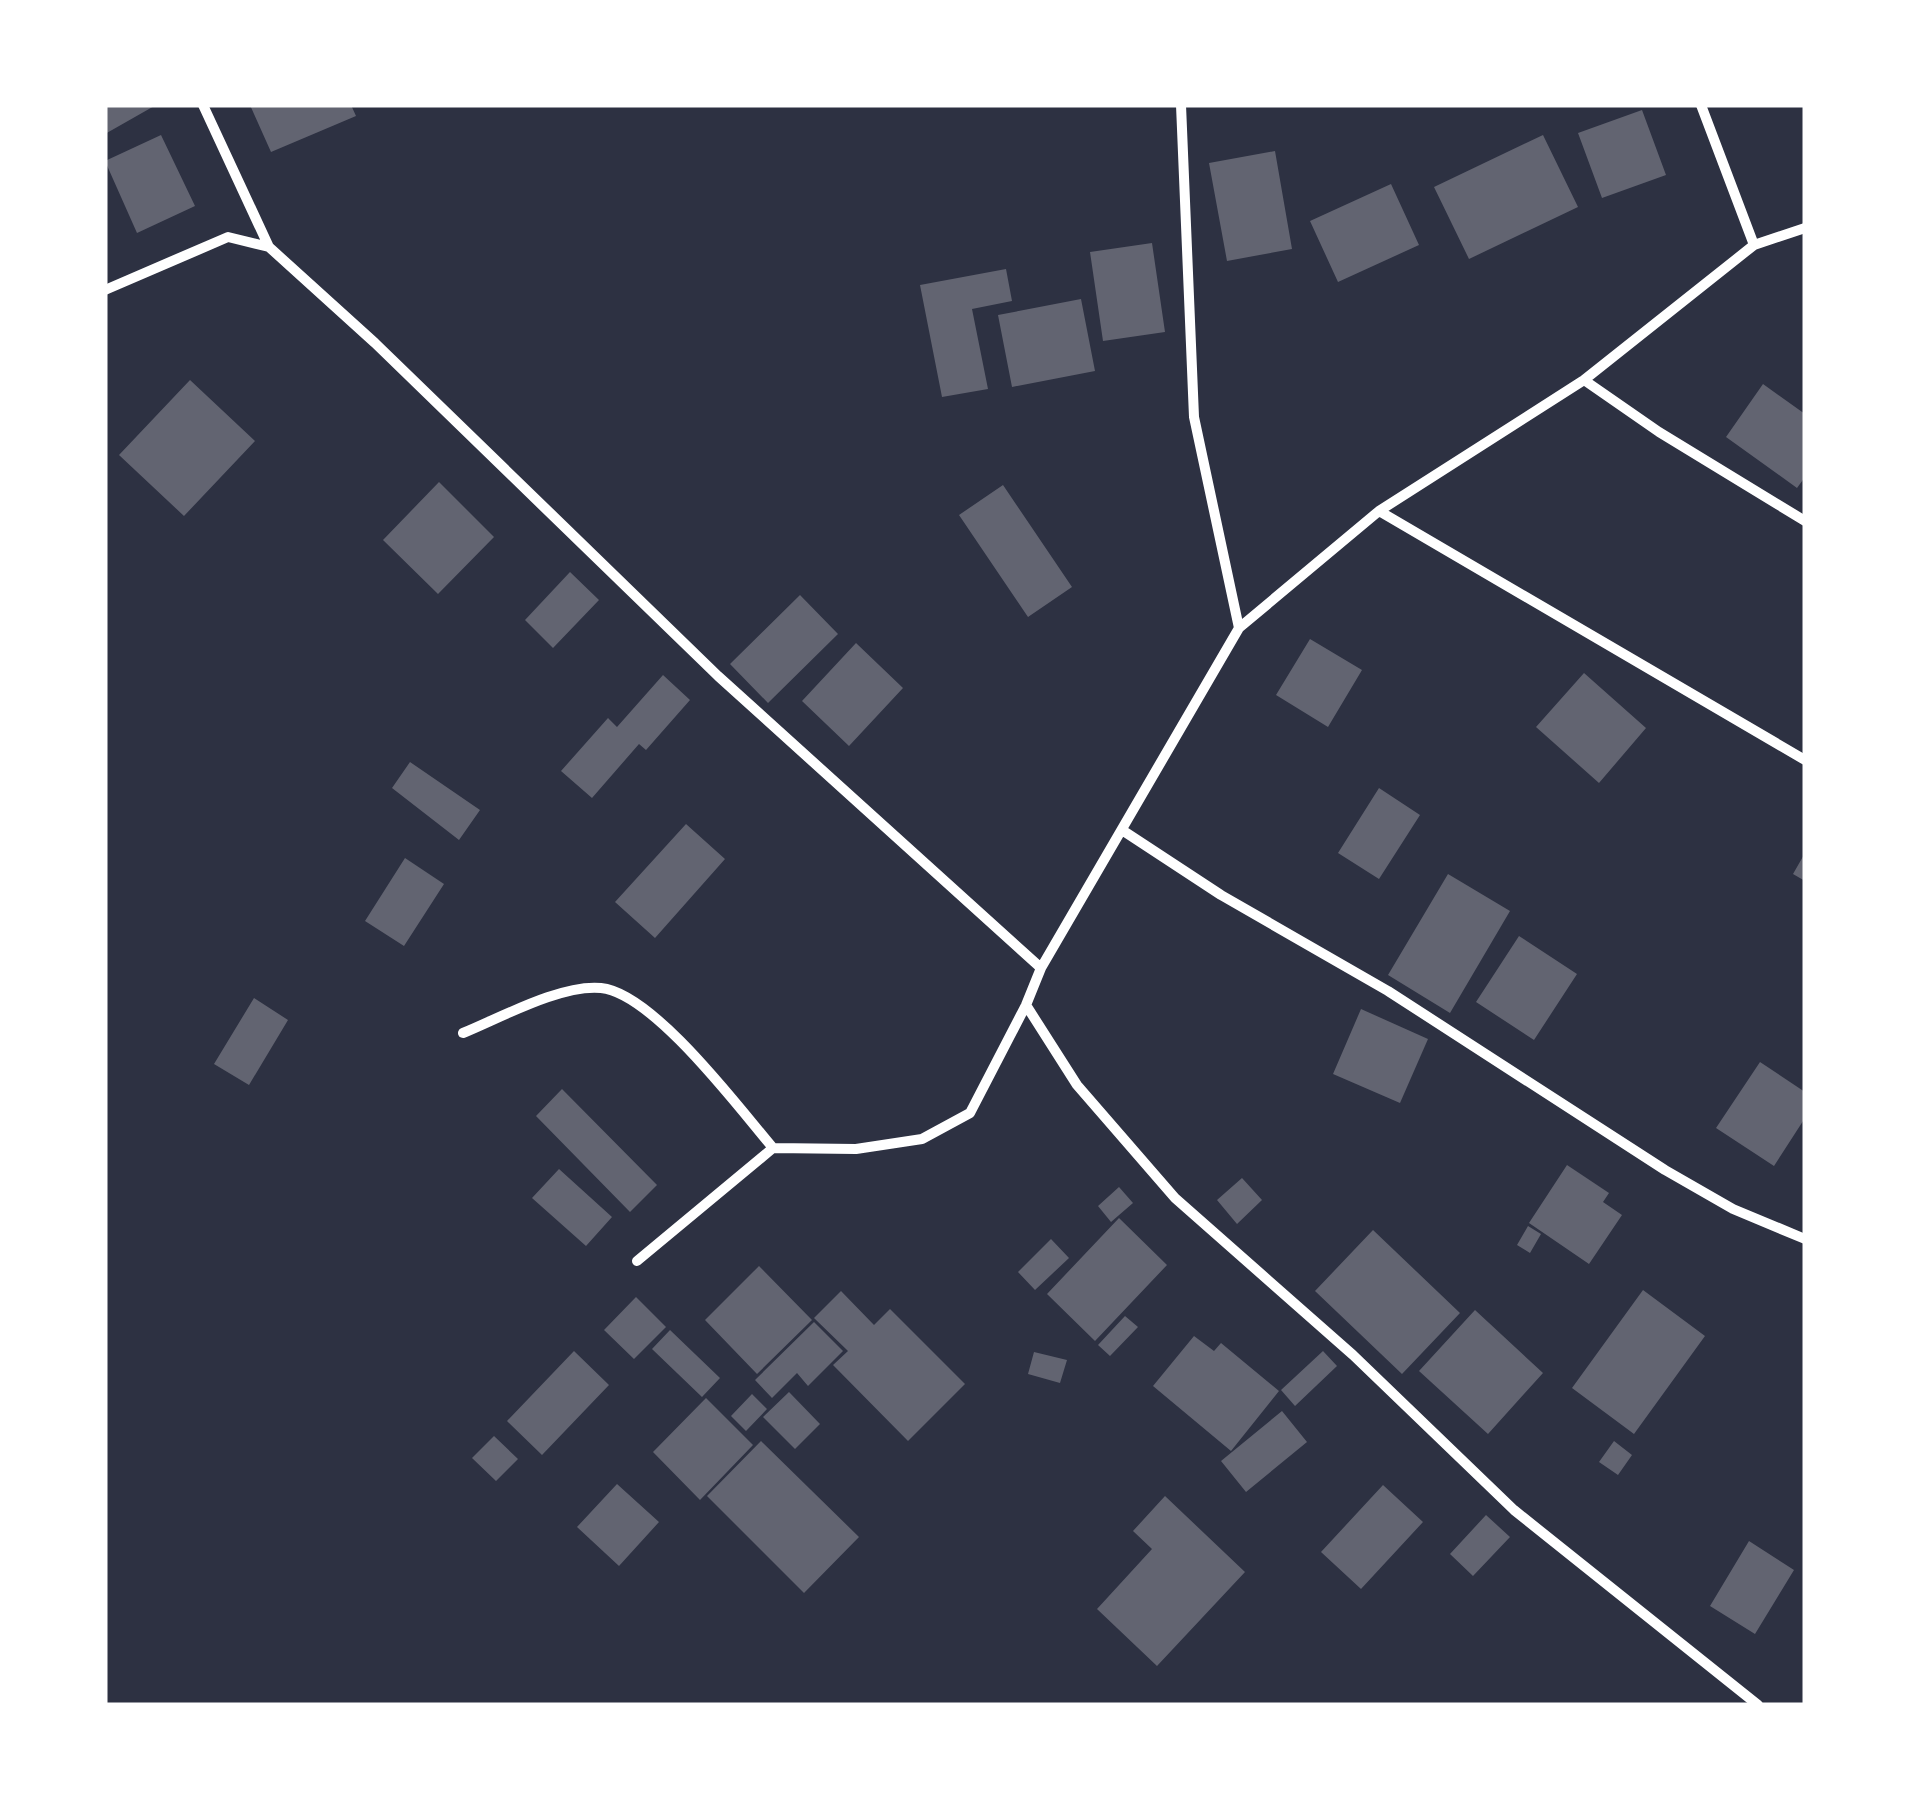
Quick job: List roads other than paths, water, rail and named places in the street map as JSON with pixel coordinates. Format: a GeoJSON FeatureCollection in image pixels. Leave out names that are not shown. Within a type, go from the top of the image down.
{"type":"FeatureCollection","features":[{"type":"Feature","properties":{"kind":"street"},"geometry":{"type":"LineString","coordinates":[[203,105],[269,247],[375,343],[718,676],[1040,968]]}},
{"type":"Feature","properties":{"kind":"street"},"geometry":{"type":"LineString","coordinates":[[1180,105],[1194,416],[1239,628]]}},
{"type":"Feature","properties":{"kind":"street"},"geometry":{"type":"LineString","coordinates":[[1702,105],[1754,245]]}},
{"type":"Feature","properties":{"kind":"street"},"geometry":{"type":"LineString","coordinates":[[637,1261],[773,1148],[856,1149],[922,1139],[970,1113],[1026,1005],[1040,968],[1239,628],[1379,511],[1584,380],[1754,245],[1805,228]]}},
{"type":"Feature","properties":{"kind":"street"},"geometry":{"type":"LineString","coordinates":[[105,290],[228,237],[269,247]]}},
{"type":"Feature","properties":{"kind":"street"},"geometry":{"type":"LineString","coordinates":[[1584,380],[1659,432],[1805,521]]}},
{"type":"Feature","properties":{"kind":"street"},"geometry":{"type":"LineString","coordinates":[[1379,511],[1805,760]]}},
{"type":"Feature","properties":{"kind":"street"},"geometry":{"type":"LineString","coordinates":[[1122,830],[1221,895],[1388,992],[1666,1170],[1733,1209],[1805,1239]]}},
{"type":"Feature","properties":{"kind":"street"},"geometry":{"type":"LineString","coordinates":[[462,1033],[566,992],[603,988],[642,1006],[699,1060],[773,1148]]}},
{"type":"Feature","properties":{"kind":"street"},"geometry":{"type":"LineString","coordinates":[[1026,1005],[1077,1085],[1175,1198],[1354,1354],[1514,1510],[1758,1705]]}}]}
